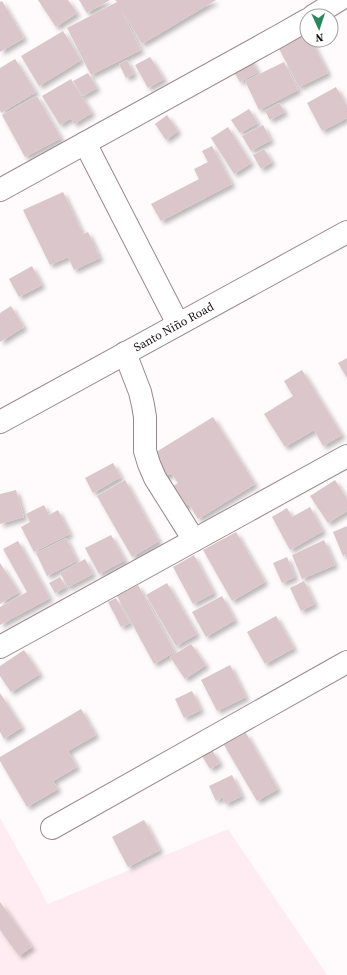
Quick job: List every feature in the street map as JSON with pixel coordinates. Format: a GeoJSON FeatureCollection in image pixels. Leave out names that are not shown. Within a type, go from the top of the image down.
{"type":"FeatureCollection","features":[{"type":"Feature","properties":{"kind":"street"},"geometry":{"type":"LineString","coordinates":[[326,8],[339,0]]}},
{"type":"Feature","properties":{"kind":"street"},"geometry":{"type":"LineString","coordinates":[[0,190],[299,25]]}},
{"type":"Feature","properties":{"kind":"street"},"geometry":{"type":"LineString","coordinates":[[85,142],[178,324]]}},
{"type":"Feature","properties":{"kind":"street","name":"Santo Niño Road"},"geometry":{"type":"LineString","coordinates":[[0,422],[347,232]]}},
{"type":"Feature","properties":{"kind":"street"},"geometry":{"type":"LineString","coordinates":[[125,353],[140,392],[143,405],[145,417],[145,451],[149,464],[194,540]]}},
{"type":"Feature","properties":{"kind":"street"},"geometry":{"type":"LineString","coordinates":[[0,647],[347,456]]}},
{"type":"Feature","properties":{"kind":"street"},"geometry":{"type":"LineString","coordinates":[[52,828],[347,662]]}},
{"type":"Feature","properties":{"kind":"shaded area"},"geometry":{"type":"Polygon","coordinates":[[[0,818],[48,904],[228,829],[327,975],[0,975],[0,818]]]}},
{"type":"Feature","properties":{"kind":"building"},"geometry":{"type":"Polygon","coordinates":[[[38,0],[68,0],[77,13],[56,27],[38,0]]]}},
{"type":"Feature","properties":{"kind":"building"},"geometry":{"type":"Polygon","coordinates":[[[79,0],[110,0],[87,13],[79,0]]]}},
{"type":"Feature","properties":{"kind":"building"},"geometry":{"type":"Polygon","coordinates":[[[115,0],[216,0],[142,44],[119,6],[141,50],[91,75],[67,28],[117,2],[115,0]]]}},
{"type":"Feature","properties":{"kind":"building"},"geometry":{"type":"Polygon","coordinates":[[[2,1],[24,38],[0,52],[0,2],[2,1]]]}},
{"type":"Feature","properties":{"kind":"building"},"geometry":{"type":"Polygon","coordinates":[[[63,31],[81,60],[39,86],[21,56],[63,31]]]}},
{"type":"Feature","properties":{"kind":"building"},"geometry":{"type":"Polygon","coordinates":[[[299,34],[299,48],[315,48],[328,73],[299,87],[275,41],[299,34]]]}},
{"type":"Feature","properties":{"kind":"building"},"geometry":{"type":"Polygon","coordinates":[[[249,56],[258,72],[240,82],[231,67],[249,56]]]}},
{"type":"Feature","properties":{"kind":"building"},"geometry":{"type":"Polygon","coordinates":[[[150,57],[164,79],[148,88],[135,65],[150,57]]]}},
{"type":"Feature","properties":{"kind":"building"},"geometry":{"type":"Polygon","coordinates":[[[15,59],[36,92],[1,113],[0,68],[15,59]]]}},
{"type":"Feature","properties":{"kind":"building"},"geometry":{"type":"Polygon","coordinates":[[[127,60],[134,74],[126,78],[119,64],[127,60]]]}},
{"type":"Feature","properties":{"kind":"building"},"geometry":{"type":"Polygon","coordinates":[[[284,62],[298,90],[259,110],[245,81],[284,62]]]}},
{"type":"Feature","properties":{"kind":"building"},"geometry":{"type":"Polygon","coordinates":[[[88,73],[97,88],[83,96],[73,81],[88,73]]]}},
{"type":"Feature","properties":{"kind":"building"},"geometry":{"type":"Polygon","coordinates":[[[71,79],[92,113],[74,124],[71,118],[60,125],[42,96],[71,79]]]}},
{"type":"Feature","properties":{"kind":"building"},"geometry":{"type":"Polygon","coordinates":[[[336,87],[347,106],[347,118],[322,131],[307,103],[336,87]]]}},
{"type":"Feature","properties":{"kind":"building"},"geometry":{"type":"Polygon","coordinates":[[[37,96],[61,138],[25,157],[2,115],[37,96]]]}},
{"type":"Feature","properties":{"kind":"building"},"geometry":{"type":"Polygon","coordinates":[[[279,103],[285,112],[270,120],[265,111],[279,103]]]}},
{"type":"Feature","properties":{"kind":"building"},"geometry":{"type":"Polygon","coordinates":[[[249,109],[258,123],[240,133],[231,120],[249,109]]]}},
{"type":"Feature","properties":{"kind":"building"},"geometry":{"type":"Polygon","coordinates":[[[167,115],[178,131],[166,140],[155,124],[167,115]]]}},
{"type":"Feature","properties":{"kind":"building"},"geometry":{"type":"Polygon","coordinates":[[[263,125],[271,140],[251,151],[242,136],[263,125]]]}},
{"type":"Feature","properties":{"kind":"building"},"geometry":{"type":"Polygon","coordinates":[[[228,127],[251,163],[234,174],[211,138],[228,127]]]}},
{"type":"Feature","properties":{"kind":"building"},"geometry":{"type":"Polygon","coordinates":[[[212,146],[232,184],[161,221],[151,204],[199,179],[194,169],[208,162],[202,151],[212,146]]]}},
{"type":"Feature","properties":{"kind":"building"},"geometry":{"type":"Polygon","coordinates":[[[264,149],[272,162],[261,169],[253,155],[264,149]]]}},
{"type":"Feature","properties":{"kind":"building"},"geometry":{"type":"Polygon","coordinates":[[[63,192],[83,234],[88,232],[100,258],[74,270],[68,257],[50,265],[23,210],[63,192]]]}},
{"type":"Feature","properties":{"kind":"building"},"geometry":{"type":"Polygon","coordinates":[[[32,266],[42,285],[19,297],[9,279],[32,266]]]}},
{"type":"Feature","properties":{"kind":"building"},"geometry":{"type":"Polygon","coordinates":[[[11,306],[24,327],[0,342],[0,313],[11,306]]]}},
{"type":"Feature","properties":{"kind":"building"},"geometry":{"type":"Polygon","coordinates":[[[347,358],[347,378],[338,363],[347,358]]]}},
{"type":"Feature","properties":{"kind":"building"},"geometry":{"type":"Polygon","coordinates":[[[302,370],[342,435],[323,446],[314,430],[285,447],[264,414],[293,396],[284,381],[302,370]]]}},
{"type":"Feature","properties":{"kind":"building"},"geometry":{"type":"Polygon","coordinates":[[[213,417],[255,484],[198,519],[189,504],[180,509],[168,489],[178,483],[171,473],[162,479],[148,457],[213,417]]]}},
{"type":"Feature","properties":{"kind":"building"},"geometry":{"type":"Polygon","coordinates":[[[113,463],[121,477],[93,493],[85,478],[113,463]]]}},
{"type":"Feature","properties":{"kind":"building"},"geometry":{"type":"Polygon","coordinates":[[[125,480],[159,541],[132,557],[97,496],[125,480]]]}},
{"type":"Feature","properties":{"kind":"building"},"geometry":{"type":"Polygon","coordinates":[[[335,480],[347,499],[347,511],[328,523],[310,496],[335,480]]]}},
{"type":"Feature","properties":{"kind":"building"},"geometry":{"type":"Polygon","coordinates":[[[16,490],[24,517],[0,524],[0,494],[16,490]]]}},
{"type":"Feature","properties":{"kind":"building"},"geometry":{"type":"Polygon","coordinates":[[[44,505],[49,515],[58,510],[70,534],[34,552],[21,527],[30,522],[26,514],[44,505]]]}},
{"type":"Feature","properties":{"kind":"building"},"geometry":{"type":"Polygon","coordinates":[[[310,507],[323,531],[290,550],[272,517],[287,508],[292,517],[310,507]]]}},
{"type":"Feature","properties":{"kind":"building"},"geometry":{"type":"Polygon","coordinates":[[[347,526],[347,554],[343,556],[333,532],[347,526]]]}},
{"type":"Feature","properties":{"kind":"building"},"geometry":{"type":"Polygon","coordinates":[[[236,532],[265,582],[232,601],[203,550],[236,532]]]}},
{"type":"Feature","properties":{"kind":"building"},"geometry":{"type":"Polygon","coordinates":[[[111,535],[125,560],[99,574],[85,548],[111,535]]]}},
{"type":"Feature","properties":{"kind":"building"},"geometry":{"type":"Polygon","coordinates":[[[66,538],[77,561],[47,576],[36,553],[66,538]]]}},
{"type":"Feature","properties":{"kind":"building"},"geometry":{"type":"Polygon","coordinates":[[[324,540],[335,565],[302,579],[292,555],[324,540]]]}},
{"type":"Feature","properties":{"kind":"building"},"geometry":{"type":"Polygon","coordinates":[[[18,541],[50,598],[0,625],[0,607],[27,592],[3,549],[18,541]]]}},
{"type":"Feature","properties":{"kind":"building"},"geometry":{"type":"Polygon","coordinates":[[[194,555],[214,593],[193,604],[173,567],[194,555]]]}},
{"type":"Feature","properties":{"kind":"building"},"geometry":{"type":"Polygon","coordinates":[[[287,557],[295,577],[282,583],[273,563],[287,557]]]}},
{"type":"Feature","properties":{"kind":"building"},"geometry":{"type":"Polygon","coordinates":[[[85,559],[93,574],[68,587],[60,573],[85,559]]]}},
{"type":"Feature","properties":{"kind":"building"},"geometry":{"type":"Polygon","coordinates":[[[0,563],[19,592],[0,604],[0,563]]]}},
{"type":"Feature","properties":{"kind":"building"},"geometry":{"type":"Polygon","coordinates":[[[60,577],[66,587],[55,593],[49,583],[60,577]]]}},
{"type":"Feature","properties":{"kind":"building"},"geometry":{"type":"Polygon","coordinates":[[[304,581],[315,604],[301,611],[290,588],[304,581]]]}},
{"type":"Feature","properties":{"kind":"building"},"geometry":{"type":"Polygon","coordinates":[[[167,583],[197,634],[176,646],[146,595],[167,583]]]}},
{"type":"Feature","properties":{"kind":"building"},"geometry":{"type":"Polygon","coordinates":[[[138,585],[175,652],[154,664],[117,596],[138,585]]]}},
{"type":"Feature","properties":{"kind":"building"},"geometry":{"type":"Polygon","coordinates":[[[222,596],[235,620],[206,637],[192,612],[222,596]]]}},
{"type":"Feature","properties":{"kind":"building"},"geometry":{"type":"Polygon","coordinates":[[[116,598],[130,623],[121,627],[108,602],[116,598]]]}},
{"type":"Feature","properties":{"kind":"building"},"geometry":{"type":"Polygon","coordinates":[[[276,616],[294,648],[265,664],[247,632],[276,616]]]}},
{"type":"Feature","properties":{"kind":"building"},"geometry":{"type":"Polygon","coordinates":[[[191,644],[206,665],[185,679],[170,657],[191,644]]]}},
{"type":"Feature","properties":{"kind":"building"},"geometry":{"type":"Polygon","coordinates":[[[24,650],[40,674],[11,692],[0,676],[0,666],[24,650]]]}},
{"type":"Feature","properties":{"kind":"building"},"geometry":{"type":"Polygon","coordinates":[[[230,665],[246,697],[217,711],[201,680],[230,665]]]}},
{"type":"Feature","properties":{"kind":"building"},"geometry":{"type":"Polygon","coordinates":[[[192,691],[201,710],[184,718],[175,699],[192,691]]]}},
{"type":"Feature","properties":{"kind":"building"},"geometry":{"type":"Polygon","coordinates":[[[0,693],[22,727],[4,739],[0,732],[0,693]]]}},
{"type":"Feature","properties":{"kind":"building"},"geometry":{"type":"Polygon","coordinates":[[[81,709],[96,735],[68,751],[77,767],[53,781],[58,789],[27,807],[0,761],[0,757],[81,709]]]}},
{"type":"Feature","properties":{"kind":"building"},"geometry":{"type":"Polygon","coordinates":[[[246,733],[278,789],[257,801],[224,745],[246,733]]]}},
{"type":"Feature","properties":{"kind":"building"},"geometry":{"type":"Polygon","coordinates":[[[212,750],[220,763],[210,769],[202,756],[212,750]]]}},
{"type":"Feature","properties":{"kind":"building"},"geometry":{"type":"Polygon","coordinates":[[[232,775],[242,796],[225,804],[223,797],[216,801],[209,786],[232,775]]]}},
{"type":"Feature","properties":{"kind":"building"},"geometry":{"type":"Polygon","coordinates":[[[144,820],[160,850],[128,867],[112,837],[144,820]]]}},
{"type":"Feature","properties":{"kind":"building"},"geometry":{"type":"Polygon","coordinates":[[[0,902],[32,947],[19,956],[0,930],[0,902]]]}}]}
